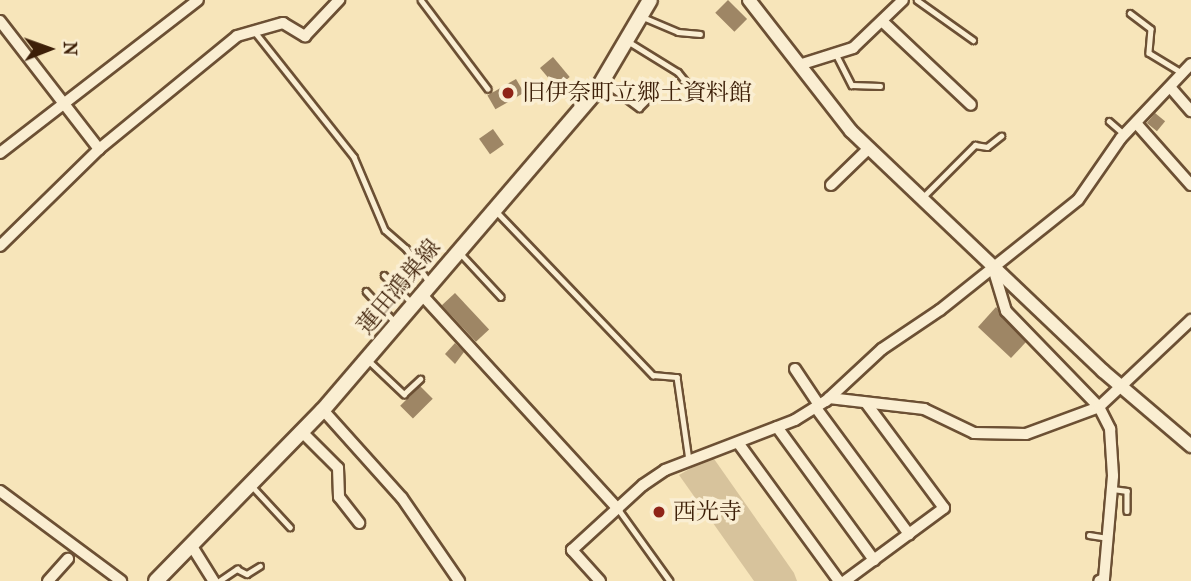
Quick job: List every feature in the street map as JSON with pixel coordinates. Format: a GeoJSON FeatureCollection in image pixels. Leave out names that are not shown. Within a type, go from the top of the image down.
{"type":"FeatureCollection","features":[{"type":"Feature","properties":{"kind":"main road","name":"蓮田鴻巣線"},"geometry":{"type":"LineString","coordinates":[[156,581],[193,548],[323,410],[423,295],[603,82],[650,0]]}},
{"type":"Feature","properties":{"kind":"street"},"geometry":{"type":"LineString","coordinates":[[0,153],[198,0]]}},
{"type":"Feature","properties":{"kind":"street"},"geometry":{"type":"LineString","coordinates":[[0,246],[99,149],[212,54],[237,36],[282,23],[305,36],[339,0]]}},
{"type":"Feature","properties":{"kind":"street"},"geometry":{"type":"LineString","coordinates":[[749,0],[869,148],[1118,386],[1191,446]]}},
{"type":"Feature","properties":{"kind":"street"},"geometry":{"type":"LineString","coordinates":[[799,65],[853,48],[903,0]]}},
{"type":"Feature","properties":{"kind":"street"},"geometry":{"type":"LineString","coordinates":[[882,20],[971,105]]}},
{"type":"Feature","properties":{"kind":"street"},"geometry":{"type":"LineString","coordinates":[[0,21],[99,149]]}},
{"type":"Feature","properties":{"kind":"street"},"geometry":{"type":"LineString","coordinates":[[600,581],[572,550],[643,485],[690,462],[777,427],[830,398],[883,349],[993,268],[1078,200],[1125,134],[1191,64]]}},
{"type":"Feature","properties":{"kind":"street"},"geometry":{"type":"LineString","coordinates":[[1170,86],[1191,111]]}},
{"type":"Feature","properties":{"kind":"street"},"geometry":{"type":"LineString","coordinates":[[1136,123],[1191,185]]}},
{"type":"Feature","properties":{"kind":"street"},"geometry":{"type":"LineString","coordinates":[[831,185],[869,148]]}},
{"type":"Feature","properties":{"kind":"street"},"geometry":{"type":"LineString","coordinates":[[993,268],[1006,311],[1099,407],[1110,429],[1112,489],[1104,579],[1099,581]]}},
{"type":"Feature","properties":{"kind":"street"},"geometry":{"type":"LineString","coordinates":[[423,295],[618,509]]}},
{"type":"Feature","properties":{"kind":"street"},"geometry":{"type":"LineString","coordinates":[[830,398],[924,409],[974,433],[996,437],[1026,434],[1099,407],[1118,386],[1191,320]]}},
{"type":"Feature","properties":{"kind":"street"},"geometry":{"type":"LineString","coordinates":[[794,369],[817,407],[909,534]]}},
{"type":"Feature","properties":{"kind":"street"},"geometry":{"type":"LineString","coordinates":[[845,581],[944,508],[866,402]]}},
{"type":"Feature","properties":{"kind":"street"},"geometry":{"type":"LineString","coordinates":[[323,410],[387,480],[459,581]]}},
{"type":"Feature","properties":{"kind":"street"},"geometry":{"type":"LineString","coordinates":[[777,427],[874,560]]}},
{"type":"Feature","properties":{"kind":"street"},"geometry":{"type":"LineString","coordinates":[[302,432],[338,468],[340,497],[359,523]]}},
{"type":"Feature","properties":{"kind":"street"},"geometry":{"type":"LineString","coordinates":[[739,444],[839,581]]}},
{"type":"Feature","properties":{"kind":"street"},"geometry":{"type":"LineString","coordinates":[[0,491],[121,581]]}},
{"type":"Feature","properties":{"kind":"street"},"geometry":{"type":"LineString","coordinates":[[193,548],[217,581]]}},
{"type":"Feature","properties":{"kind":"street"},"geometry":{"type":"LineString","coordinates":[[47,581],[68,559]]}},
{"type":"Feature","properties":{"kind":"lane"},"geometry":{"type":"LineString","coordinates":[[421,0],[488,89]]}},
{"type":"Feature","properties":{"kind":"lane"},"geometry":{"type":"LineString","coordinates":[[918,0],[973,40]]}},
{"type":"Feature","properties":{"kind":"lane"},"geometry":{"type":"LineString","coordinates":[[1130,13],[1151,29],[1149,54],[1182,73]]}},
{"type":"Feature","properties":{"kind":"lane"},"geometry":{"type":"LineString","coordinates":[[642,16],[678,32],[700,33]]}},
{"type":"Feature","properties":{"kind":"lane"},"geometry":{"type":"LineString","coordinates":[[255,31],[354,157],[385,230],[406,248],[423,295]]}},
{"type":"Feature","properties":{"kind":"lane"},"geometry":{"type":"LineString","coordinates":[[628,42],[678,72],[692,89]]}},
{"type":"Feature","properties":{"kind":"lane"},"geometry":{"type":"LineString","coordinates":[[835,53],[852,85],[880,86]]}},
{"type":"Feature","properties":{"kind":"lane"},"geometry":{"type":"LineString","coordinates":[[603,82],[639,108],[652,94]]}},
{"type":"Feature","properties":{"kind":"lane"},"geometry":{"type":"LineString","coordinates":[[1109,121],[1125,134]]}},
{"type":"Feature","properties":{"kind":"lane"},"geometry":{"type":"LineString","coordinates":[[921,198],[975,145],[987,147],[1001,136]]}},
{"type":"Feature","properties":{"kind":"lane"},"geometry":{"type":"LineString","coordinates":[[494,209],[653,375],[677,377],[690,462]]}},
{"type":"Feature","properties":{"kind":"lane"},"geometry":{"type":"LineString","coordinates":[[459,251],[501,298]]}},
{"type":"Feature","properties":{"kind":"lane"},"geometry":{"type":"LineString","coordinates":[[384,275],[423,295]]}},
{"type":"Feature","properties":{"kind":"lane"},"geometry":{"type":"LineString","coordinates":[[366,291],[398,324]]}},
{"type":"Feature","properties":{"kind":"lane"},"geometry":{"type":"LineString","coordinates":[[367,359],[404,394],[420,379]]}},
{"type":"Feature","properties":{"kind":"lane"},"geometry":{"type":"LineString","coordinates":[[252,485],[290,527]]}},
{"type":"Feature","properties":{"kind":"lane"},"geometry":{"type":"LineString","coordinates":[[1112,489],[1127,491],[1127,511]]}},
{"type":"Feature","properties":{"kind":"lane"},"geometry":{"type":"LineString","coordinates":[[618,509],[670,581]]}},
{"type":"Feature","properties":{"kind":"lane"},"geometry":{"type":"LineString","coordinates":[[1089,535],[1108,538]]}},
{"type":"Feature","properties":{"kind":"lane"},"geometry":{"type":"LineString","coordinates":[[217,581],[237,569],[247,574],[260,566]]}},
{"type":"Feature","properties":{"kind":"shaded area"},"geometry":{"type":"Polygon","coordinates":[[[712,456],[797,581],[754,581],[679,475],[712,456]]]}},
{"type":"Feature","properties":{"kind":"building"},"geometry":{"type":"Polygon","coordinates":[[[728,0],[747,19],[734,32],[715,13],[728,0]]]}},
{"type":"Feature","properties":{"kind":"building"},"geometry":{"type":"Polygon","coordinates":[[[553,57],[570,77],[557,88],[540,68],[553,57]]]}},
{"type":"Feature","properties":{"kind":"building"},"geometry":{"type":"Polygon","coordinates":[[[516,79],[524,93],[495,109],[487,96],[516,79]]]}},
{"type":"Feature","properties":{"kind":"building"},"geometry":{"type":"Polygon","coordinates":[[[1155,113],[1165,121],[1157,131],[1147,123],[1155,113]]]}},
{"type":"Feature","properties":{"kind":"building"},"geometry":{"type":"Polygon","coordinates":[[[493,129],[504,145],[490,154],[479,139],[493,129]]]}},
{"type":"Feature","properties":{"kind":"building"},"geometry":{"type":"Polygon","coordinates":[[[455,293],[489,330],[476,342],[442,305],[455,293]]]}},
{"type":"Feature","properties":{"kind":"building"},"geometry":{"type":"Polygon","coordinates":[[[996,307],[1026,342],[1011,358],[978,327],[996,307]]]}},
{"type":"Feature","properties":{"kind":"building"},"geometry":{"type":"Polygon","coordinates":[[[455,343],[464,352],[455,364],[445,354],[455,343]]]}},
{"type":"Feature","properties":{"kind":"building"},"geometry":{"type":"Polygon","coordinates":[[[420,386],[433,399],[413,419],[400,406],[420,386]]]}},
{"type":"Feature","properties":{"kind":"place","name":"旧伊奈町立郷土資料館"},"geometry":{"type":"Point","coordinates":[508,93]}},
{"type":"Feature","properties":{"kind":"place","name":"西光寺"},"geometry":{"type":"Point","coordinates":[659,512]}}]}
